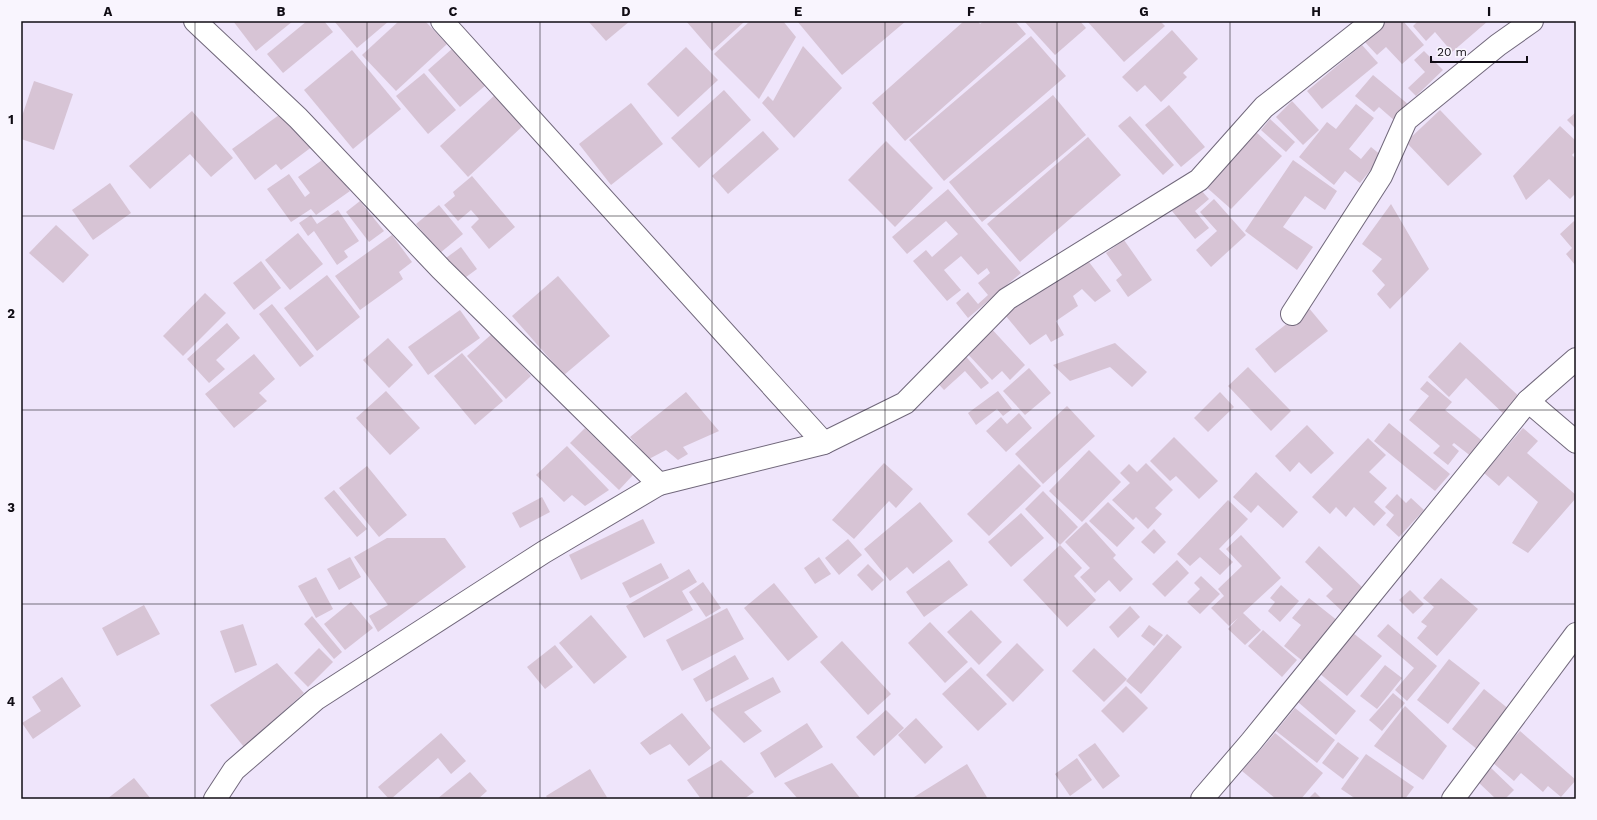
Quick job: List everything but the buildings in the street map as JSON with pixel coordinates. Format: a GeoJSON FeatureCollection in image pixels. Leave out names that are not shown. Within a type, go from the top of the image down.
{"type":"FeatureCollection","features":[{"type":"Feature","properties":{"kind":"street"},"geometry":{"type":"LineString","coordinates":[[195,21],[298,118],[441,269],[658,484]]}},
{"type":"Feature","properties":{"kind":"street"},"geometry":{"type":"LineString","coordinates":[[442,21],[824,443]]}},
{"type":"Feature","properties":{"kind":"street"},"geometry":{"type":"LineString","coordinates":[[215,799],[234,770],[316,699],[544,552],[658,484],[824,443],[905,403],[1007,299],[1199,180],[1264,107],[1373,21]]}},
{"type":"Feature","properties":{"kind":"street"},"geometry":{"type":"LineString","coordinates":[[1292,314],[1381,176],[1406,120],[1498,45],[1532,21]]}},
{"type":"Feature","properties":{"kind":"street"},"geometry":{"type":"LineString","coordinates":[[1202,799],[1256,736],[1528,401],[1576,359]]}},
{"type":"Feature","properties":{"kind":"street"},"geometry":{"type":"LineString","coordinates":[[1528,401],[1576,442]]}},
{"type":"Feature","properties":{"kind":"street"},"geometry":{"type":"LineString","coordinates":[[1453,799],[1576,634]]}}]}
